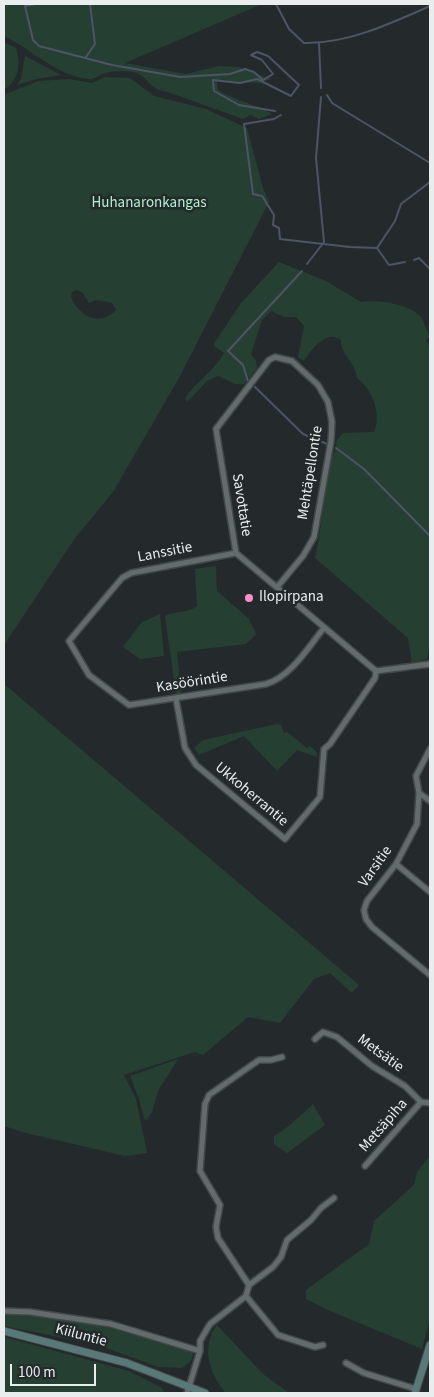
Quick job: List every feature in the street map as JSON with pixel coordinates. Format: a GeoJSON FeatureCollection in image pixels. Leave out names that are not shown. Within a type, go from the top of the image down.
{"type":"FeatureCollection","features":[{"type":"Feature","properties":{"kind":"street","name":"Mehtäpellontie"},"geometry":{"type":"LineString","coordinates":[[268,360],[275,357],[292,361],[318,385],[328,402],[332,422],[331,440],[314,538],[303,556],[278,586]]}},
{"type":"Feature","properties":{"kind":"street","name":"Savottatie"},"geometry":{"type":"LineString","coordinates":[[268,360],[216,428],[236,553],[278,586],[324,628],[376,671]]}},
{"type":"Feature","properties":{"kind":"street","name":"Lanssitie"},"geometry":{"type":"LineString","coordinates":[[69,641],[122,578],[131,573],[236,553]]}},
{"type":"Feature","properties":{"kind":"street","name":"Kasöörintie"},"geometry":{"type":"LineString","coordinates":[[69,641],[89,675],[129,705],[274,682],[292,666],[324,628]]}},
{"type":"Feature","properties":{"kind":"street"},"geometry":{"type":"LineString","coordinates":[[376,671],[430,664]]}},
{"type":"Feature","properties":{"kind":"street","name":"Ukkoherrantie"},"geometry":{"type":"LineString","coordinates":[[176,699],[185,748],[196,765],[285,839],[320,797],[324,749],[330,744],[375,678],[376,671]]}},
{"type":"Feature","properties":{"kind":"street","name":"Varsitie"},"geometry":{"type":"LineString","coordinates":[[430,749],[416,776],[418,793],[417,824],[396,864],[367,901],[364,910],[366,919],[372,927],[430,975]]}},
{"type":"Feature","properties":{"kind":"street"},"geometry":{"type":"LineString","coordinates":[[418,793],[430,801]]}},
{"type":"Feature","properties":{"kind":"street"},"geometry":{"type":"LineString","coordinates":[[396,864],[430,892]]}},
{"type":"Feature","properties":{"kind":"street","name":"Metsätie"},"geometry":{"type":"LineString","coordinates":[[315,1039],[323,1032],[332,1034],[372,1066],[404,1086],[421,1102]]}},
{"type":"Feature","properties":{"kind":"street"},"geometry":{"type":"LineString","coordinates":[[249,1285],[218,1238],[216,1227],[220,1205],[200,1171],[205,1104],[209,1095],[259,1060],[272,1060],[282,1057]]}},
{"type":"Feature","properties":{"kind":"street"},"geometry":{"type":"LineString","coordinates":[[421,1102],[430,1103]]}},
{"type":"Feature","properties":{"kind":"street","name":"Metsäpiha"},"geometry":{"type":"LineString","coordinates":[[365,1166],[421,1102]]}},
{"type":"Feature","properties":{"kind":"street"},"geometry":{"type":"LineString","coordinates":[[188,1390],[200,1351],[200,1340],[210,1324],[246,1296],[249,1285],[274,1267],[281,1257],[286,1240],[312,1220],[334,1198]]}},
{"type":"Feature","properties":{"kind":"street"},"geometry":{"type":"LineString","coordinates":[[246,1296],[278,1335],[315,1347],[323,1345]]}},
{"type":"Feature","properties":{"kind":"street"},"geometry":{"type":"LineString","coordinates":[[4,1311],[30,1312],[111,1324],[200,1351]]}},
{"type":"Feature","properties":{"kind":"street","name":"Kiiluntie"},"geometry":{"type":"LineString","coordinates":[[4,1331],[127,1363],[188,1390],[205,1393]]}},
{"type":"Feature","properties":{"kind":"street"},"geometry":{"type":"LineString","coordinates":[[346,1363],[364,1373],[416,1391],[430,1345]]}},
{"type":"Feature","properties":{"kind":"green space"},"geometry":{"type":"Polygon","coordinates":[[[4,4],[262,4],[125,63],[186,74],[219,66],[239,67],[271,79],[259,83],[217,82],[218,90],[272,114],[259,119],[251,115],[243,119],[156,88],[143,76],[133,72],[109,72],[91,79],[65,73],[4,36],[4,4]]]}},
{"type":"Feature","properties":{"kind":"green space"},"geometry":{"type":"Polygon","coordinates":[[[4,42],[16,48],[18,72],[13,82],[4,90],[4,42]]]}},
{"type":"Feature","properties":{"kind":"green space"},"geometry":{"type":"Polygon","coordinates":[[[25,56],[61,75],[36,79],[17,85],[21,78],[25,56]]]}},
{"type":"Feature","properties":{"kind":"green space","name":"Huhanaronkangas"},"geometry":{"type":"Polygon","coordinates":[[[105,77],[130,78],[154,96],[206,109],[247,128],[263,188],[269,202],[180,376],[113,492],[75,538],[4,645],[4,95],[38,81],[69,79],[92,83],[105,77]],[[77,290],[72,292],[71,297],[84,314],[96,319],[103,318],[116,310],[112,303],[96,300],[89,303],[83,293],[77,290]]]}},
{"type":"Feature","properties":{"kind":"green space"},"geometry":{"type":"Polygon","coordinates":[[[279,262],[326,281],[361,302],[393,303],[410,309],[421,317],[430,335],[426,341],[430,347],[430,643],[427,659],[412,662],[408,638],[315,558],[331,454],[335,452],[337,440],[343,433],[374,432],[377,418],[371,395],[357,378],[354,368],[343,350],[341,340],[335,337],[325,339],[315,346],[304,361],[298,357],[304,326],[296,317],[284,317],[271,311],[262,320],[251,354],[256,361],[257,368],[244,384],[235,384],[218,376],[207,381],[187,402],[185,398],[216,365],[224,353],[214,346],[215,342],[241,303],[279,262]]]}},
{"type":"Feature","properties":{"kind":"green space"},"geometry":{"type":"Polygon","coordinates":[[[216,566],[217,591],[249,619],[256,634],[246,644],[177,652],[181,693],[176,694],[165,616],[197,606],[195,569],[216,566]]]}},
{"type":"Feature","properties":{"kind":"green space"},"geometry":{"type":"Polygon","coordinates":[[[160,614],[164,656],[140,659],[123,647],[142,622],[160,614]]]}},
{"type":"Feature","properties":{"kind":"green space"},"geometry":{"type":"Polygon","coordinates":[[[4,684],[359,985],[352,993],[330,973],[314,979],[280,1023],[248,1017],[203,1055],[195,1052],[124,1075],[136,1099],[147,1153],[125,1156],[26,1133],[4,1126],[4,684]]]}},
{"type":"Feature","properties":{"kind":"green space"},"geometry":{"type":"Polygon","coordinates":[[[277,724],[281,725],[284,733],[287,732],[307,748],[310,746],[317,752],[317,757],[297,750],[277,771],[244,736],[199,755],[194,748],[203,740],[277,724]]]}},
{"type":"Feature","properties":{"kind":"green space"},"geometry":{"type":"Polygon","coordinates":[[[178,1059],[158,1091],[152,1112],[145,1121],[130,1076],[178,1059]]]}},
{"type":"Feature","properties":{"kind":"green space"},"geometry":{"type":"Polygon","coordinates":[[[313,1104],[325,1125],[287,1153],[274,1144],[274,1136],[289,1126],[313,1104]]]}},
{"type":"Feature","properties":{"kind":"green space"},"geometry":{"type":"Polygon","coordinates":[[[430,1156],[430,1319],[422,1349],[306,1299],[306,1290],[369,1244],[374,1221],[414,1185],[417,1172],[430,1156]]]}},
{"type":"Feature","properties":{"kind":"green space"},"geometry":{"type":"Polygon","coordinates":[[[4,1314],[28,1314],[93,1323],[190,1350],[193,1354],[191,1361],[182,1368],[158,1367],[98,1345],[4,1326],[4,1314]]]}},
{"type":"Feature","properties":{"kind":"green space"},"geometry":{"type":"Polygon","coordinates":[[[217,1325],[263,1374],[289,1393],[226,1393],[215,1378],[209,1360],[209,1342],[217,1325]]]}},
{"type":"Feature","properties":{"kind":"green space"},"geometry":{"type":"Polygon","coordinates":[[[4,1337],[129,1371],[162,1388],[164,1393],[4,1393],[4,1337]]]}},
{"type":"Feature","properties":{"kind":"waterway"},"geometry":{"type":"LineString","coordinates":[[35,4],[25,6],[33,40],[39,46],[112,65],[180,77],[230,74],[245,69],[254,72],[263,80],[273,74],[262,60],[251,55],[257,52],[268,56],[299,85],[291,96],[257,79],[240,83],[213,80],[214,91],[239,105],[275,111]]}},
{"type":"Feature","properties":{"kind":"waterway"},"geometry":{"type":"LineString","coordinates":[[86,57],[95,44],[90,4]]}},
{"type":"Feature","properties":{"kind":"waterway"},"geometry":{"type":"LineString","coordinates":[[276,4],[289,29],[304,43],[336,40],[353,36],[430,6]]}},
{"type":"Feature","properties":{"kind":"waterway"},"geometry":{"type":"LineString","coordinates":[[319,43],[321,88]]}},
{"type":"Feature","properties":{"kind":"waterway"},"geometry":{"type":"LineString","coordinates":[[327,95],[332,103],[430,163]]}},
{"type":"Feature","properties":{"kind":"waterway"},"geometry":{"type":"LineString","coordinates":[[307,264],[324,242],[316,158],[321,97]]}},
{"type":"Feature","properties":{"kind":"waterway"},"geometry":{"type":"LineString","coordinates":[[281,115],[274,119],[244,124],[253,194],[262,196],[274,215],[273,225],[279,228],[280,239],[377,248],[389,265],[405,262]]}},
{"type":"Feature","properties":{"kind":"waterway"},"geometry":{"type":"LineString","coordinates":[[377,248],[395,221],[401,204],[430,182]]}},
{"type":"Feature","properties":{"kind":"waterway"},"geometry":{"type":"LineString","coordinates":[[414,260],[419,258],[430,269]]}},
{"type":"Feature","properties":{"kind":"waterway"},"geometry":{"type":"LineString","coordinates":[[248,381],[243,365],[228,351],[302,271]]}},
{"type":"Feature","properties":{"kind":"waterway"},"geometry":{"type":"LineString","coordinates":[[255,387],[303,434],[327,444]]}},
{"type":"Feature","properties":{"kind":"waterway"},"geometry":{"type":"LineString","coordinates":[[336,448],[364,469],[430,536]]}},
{"type":"Feature","properties":{"kind":"place","name":"Ilopirpana"},"geometry":{"type":"Point","coordinates":[249,598]}}]}
